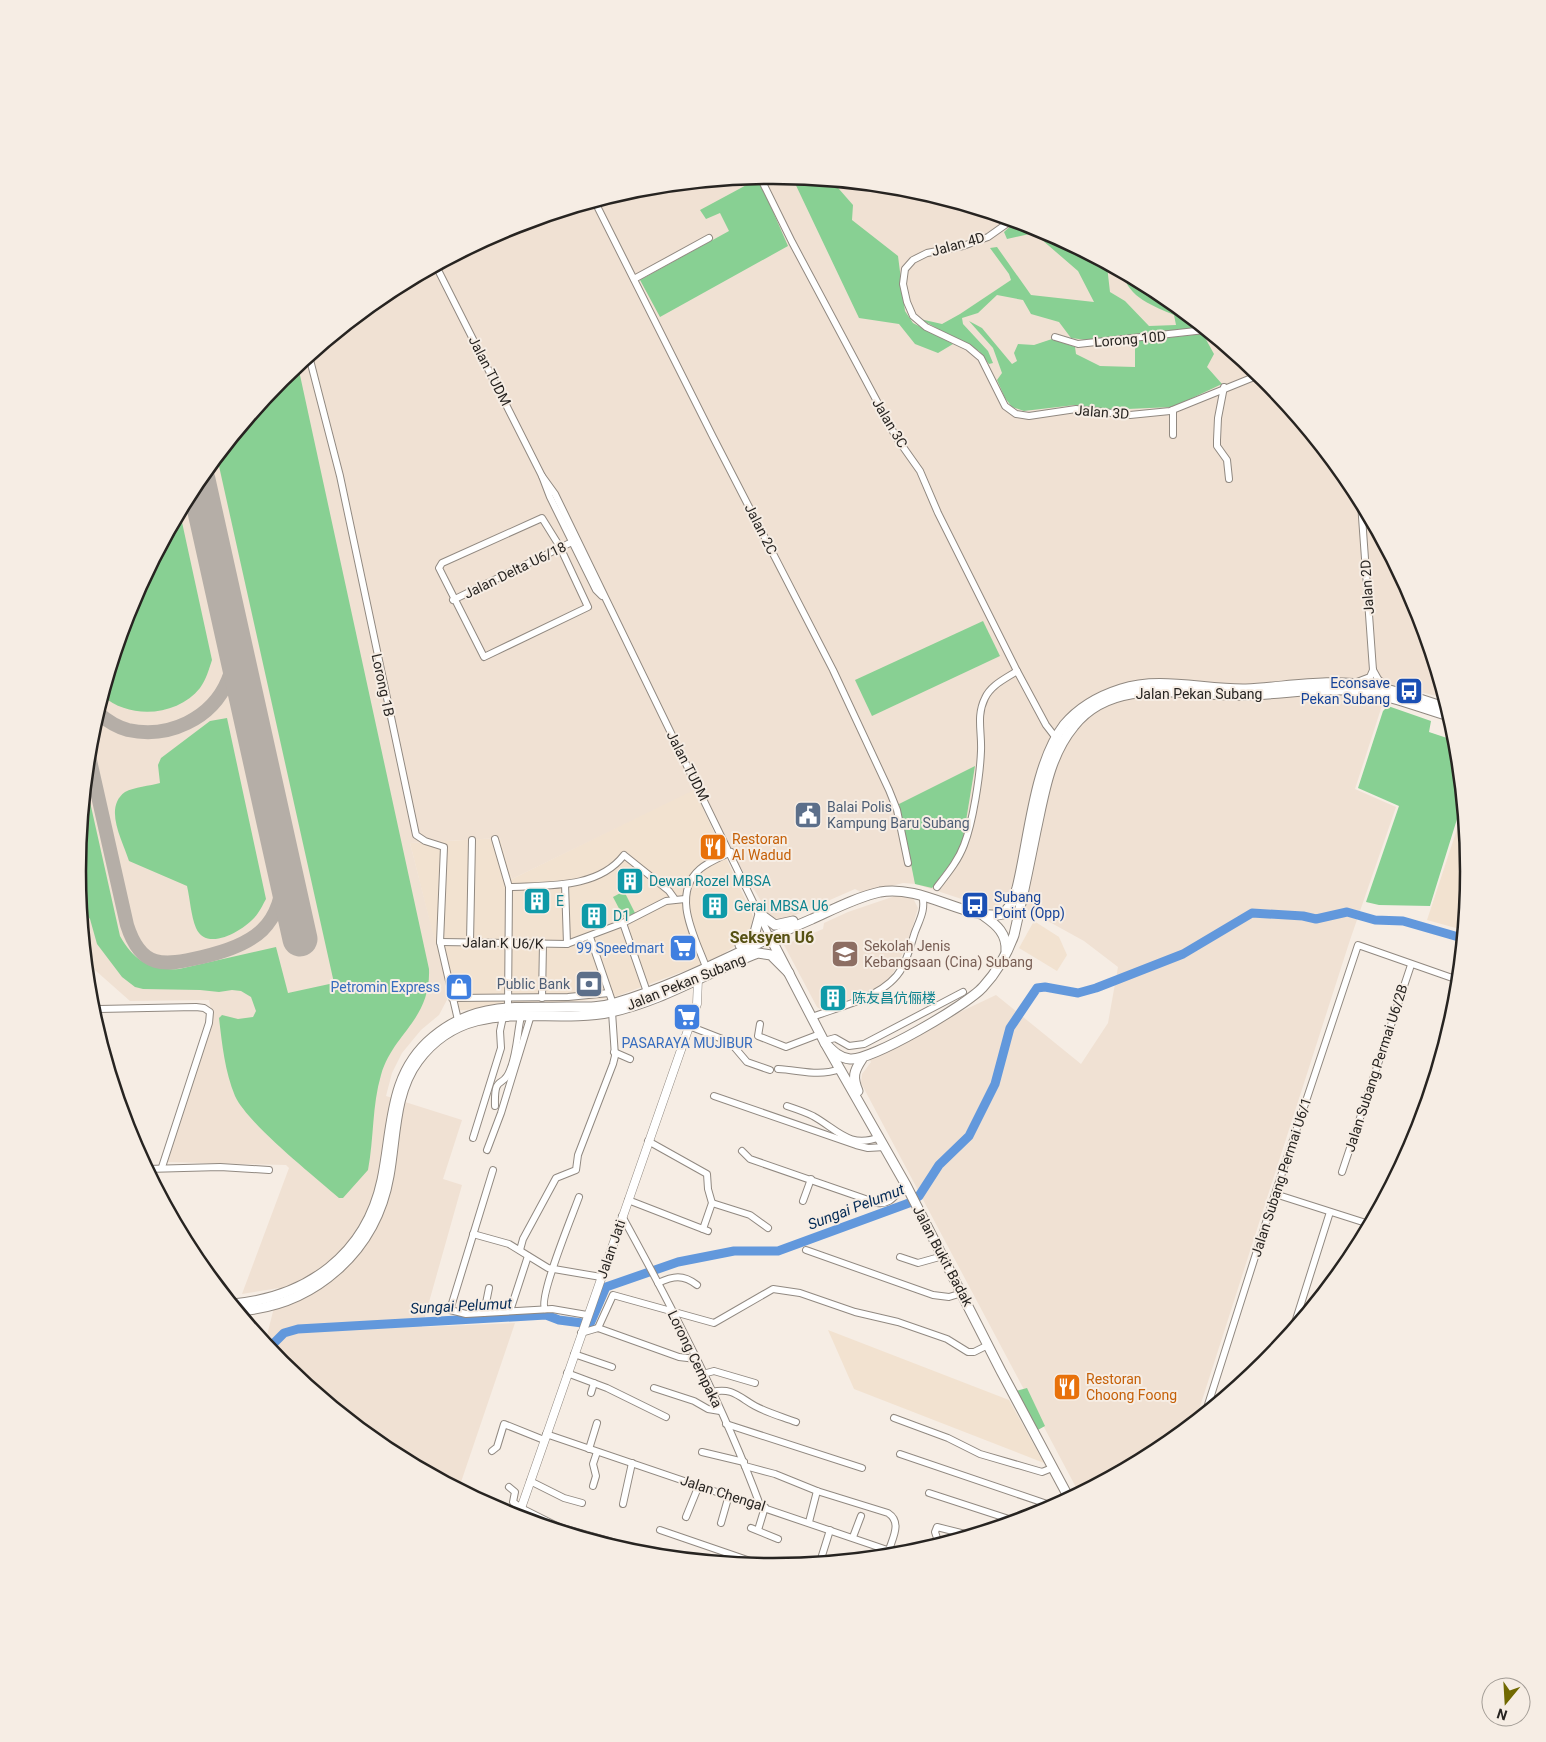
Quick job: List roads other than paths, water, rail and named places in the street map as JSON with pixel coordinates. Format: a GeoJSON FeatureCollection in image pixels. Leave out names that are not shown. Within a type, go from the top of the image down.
{"type":"FeatureCollection","features":[{"type":"Feature","properties":{"kind":"main road","name":"Jalan Pekan Subang"},"geometry":{"type":"LineString","coordinates":[[245,1310],[269,1306],[301,1294],[330,1276],[350,1259],[371,1231],[382,1204],[389,1178],[400,1102],[406,1083],[418,1060],[455,1029],[484,1018],[506,1013],[591,1007],[613,1008],[706,968],[770,937],[880,892],[908,892],[982,914],[1003,914],[1012,903],[1038,789],[1056,738],[1073,716],[1084,706],[1099,697],[1131,686],[1160,685],[1244,689],[1352,683],[1393,692],[1439,706]]}},
{"type":"Feature","properties":{"kind":"main road","name":"Jalan Pekan Subang"},"geometry":{"type":"LineString","coordinates":[[862,1059],[969,1001],[994,975],[1014,935],[1048,778],[1059,746],[1075,724],[1099,705],[1123,695],[1158,691],[1247,696],[1353,690],[1390,698],[1441,714]]}},
{"type":"Feature","properties":{"kind":"main road"},"geometry":{"type":"LineString","coordinates":[[721,961],[733,948],[754,936],[760,914],[778,926],[804,917],[814,918]]}},
{"type":"Feature","properties":{"kind":"main road","name":"Jalan Pekan Subang"},"geometry":{"type":"LineString","coordinates":[[982,914],[1000,928],[1006,942],[1006,954]]}},
{"type":"Feature","properties":{"kind":"main road"},"geometry":{"type":"LineString","coordinates":[[779,953],[781,942],[787,930]]}},
{"type":"Feature","properties":{"kind":"main road","name":"Jalan Bukit Badak"},"geometry":{"type":"LineString","coordinates":[[770,937],[823,1039],[906,1185],[1066,1492]]}},
{"type":"Feature","properties":{"kind":"main road","name":"Jalan Pekan Subang"},"geometry":{"type":"LineString","coordinates":[[240,1303],[254,1302],[300,1287],[326,1270],[361,1233],[375,1206],[382,1179],[393,1100],[401,1078],[414,1056],[431,1038],[466,1015],[481,1011],[526,1016],[591,1015],[687,984],[751,956],[765,952],[776,959],[789,973]]}},
{"type":"Feature","properties":{"kind":"main road"},"geometry":{"type":"LineString","coordinates":[[823,1039],[843,1058],[862,1059],[854,1072],[854,1082],[879,1135]]}},
{"type":"Feature","properties":{"kind":"street","name":"Jalan 3C"},"geometry":{"type":"LineString","coordinates":[[764,184],[792,242],[896,437],[920,471],[938,513],[1016,671],[1046,725],[1056,738]]}},
{"type":"Feature","properties":{"kind":"street","name":"Jalan 2C"},"geometry":{"type":"LineString","coordinates":[[598,207],[833,670],[897,810],[908,863]]}},
{"type":"Feature","properties":{"kind":"street","name":"Jalan 4D"},"geometry":{"type":"LineString","coordinates":[[905,269],[913,260],[927,253],[963,246],[988,237],[1005,225]]}},
{"type":"Feature","properties":{"kind":"street"},"geometry":{"type":"LineString","coordinates":[[634,279],[709,238]]}},
{"type":"Feature","properties":{"kind":"street","name":"Jalan 3D"},"geometry":{"type":"LineString","coordinates":[[905,269],[903,284],[907,302],[913,316],[926,327],[968,347],[981,358],[1005,406],[1016,414],[1029,416],[1076,409],[1130,415],[1174,410],[1250,377]]}},
{"type":"Feature","properties":{"kind":"street","name":"Jalan TUDM"},"geometry":{"type":"LineString","coordinates":[[439,271],[542,476],[555,494],[575,541],[601,588],[603,596],[731,852],[770,937]]}},
{"type":"Feature","properties":{"kind":"street","name":"Lorong 10D"},"geometry":{"type":"LineString","coordinates":[[1055,337],[1078,344],[1197,331]]}},
{"type":"Feature","properties":{"kind":"street","name":"Lorong 1B"},"geometry":{"type":"LineString","coordinates":[[311,363],[340,476],[416,835],[425,842],[444,847],[440,942],[458,1020]]}},
{"type":"Feature","properties":{"kind":"street"},"geometry":{"type":"LineString","coordinates":[[1224,387],[1218,418],[1217,446],[1227,460],[1229,480]]}},
{"type":"Feature","properties":{"kind":"street"},"geometry":{"type":"LineString","coordinates":[[1173,435],[1174,410]]}},
{"type":"Feature","properties":{"kind":"street"},"geometry":{"type":"LineString","coordinates":[[542,518],[560,548],[588,605],[585,609],[486,657],[482,656],[453,600],[439,572],[442,563],[542,518]]}},
{"type":"Feature","properties":{"kind":"street","name":"Jalan 2D"},"geometry":{"type":"LineString","coordinates":[[1362,518],[1373,670]]}},
{"type":"Feature","properties":{"kind":"street","name":"Jalan Delta U6/18"},"geometry":{"type":"LineString","coordinates":[[453,600],[575,541]]}},
{"type":"Feature","properties":{"kind":"street"},"geometry":{"type":"LineString","coordinates":[[1352,683],[1364,681],[1373,670],[1383,684],[1393,692]]}},
{"type":"Feature","properties":{"kind":"street"},"geometry":{"type":"LineString","coordinates":[[937,888],[956,862],[965,844],[979,772],[981,749],[979,718],[982,705],[991,688],[1016,671]]}},
{"type":"Feature","properties":{"kind":"street"},"geometry":{"type":"LineString","coordinates":[[473,1138],[501,1048],[500,1031],[506,1013],[508,998],[509,887],[495,839]]}},
{"type":"Feature","properties":{"kind":"street"},"geometry":{"type":"LineString","coordinates":[[470,942],[472,840]]}},
{"type":"Feature","properties":{"kind":"street"},"geometry":{"type":"LineString","coordinates":[[706,968],[689,918],[685,899],[698,870],[731,852]]}},
{"type":"Feature","properties":{"kind":"street"},"geometry":{"type":"LineString","coordinates":[[509,887],[565,884],[607,872],[624,854],[669,891],[674,898],[685,899]]}},
{"type":"Feature","properties":{"kind":"street"},"geometry":{"type":"LineString","coordinates":[[565,884],[567,944]]}},
{"type":"Feature","properties":{"kind":"street"},"geometry":{"type":"LineString","coordinates":[[812,1018],[861,999],[894,979],[903,964],[924,911],[922,895]]}},
{"type":"Feature","properties":{"kind":"street","name":"Jalan K U6/K"},"geometry":{"type":"LineString","coordinates":[[440,942],[567,944],[590,937],[623,923],[674,898]]}},
{"type":"Feature","properties":{"kind":"street"},"geometry":{"type":"LineString","coordinates":[[623,923],[647,992]]}},
{"type":"Feature","properties":{"kind":"street"},"geometry":{"type":"LineString","coordinates":[[520,1250],[523,1239],[556,1178],[576,1170],[578,1155],[600,1093],[609,1077],[614,1052],[613,1008],[590,937]]}},
{"type":"Feature","properties":{"kind":"street"},"geometry":{"type":"LineString","coordinates":[[542,998],[543,943]]}},
{"type":"Feature","properties":{"kind":"street","name":"Jalan Subang Permai U6/1"},"geometry":{"type":"LineString","coordinates":[[1209,1401],[1275,1194],[1358,945],[1411,964]]}},
{"type":"Feature","properties":{"kind":"street"},"geometry":{"type":"LineString","coordinates":[[1411,964],[1451,978]]}},
{"type":"Feature","properties":{"kind":"street","name":"Jalan Subang Permai U6/2B"},"geometry":{"type":"LineString","coordinates":[[1342,1172],[1411,964]]}},
{"type":"Feature","properties":{"kind":"street","name":"Jalan Jati"},"geometry":{"type":"LineString","coordinates":[[521,1508],[689,1026],[698,997],[698,979]]}},
{"type":"Feature","properties":{"kind":"street"},"geometry":{"type":"LineString","coordinates":[[687,984],[698,997]]}},
{"type":"Feature","properties":{"kind":"street"},"geometry":{"type":"LineString","coordinates":[[760,1024],[758,1036],[786,1047],[835,1038],[849,1046],[864,1044],[963,992]]}},
{"type":"Feature","properties":{"kind":"street"},"geometry":{"type":"LineString","coordinates":[[452,998],[542,998],[609,993]]}},
{"type":"Feature","properties":{"kind":"street"},"geometry":{"type":"LineString","coordinates":[[100,1009],[196,1007],[204,1008],[210,1012],[209,1023],[162,1167]]}},
{"type":"Feature","properties":{"kind":"street"},"geometry":{"type":"LineString","coordinates":[[495,1106],[494,1088],[510,1071],[526,1016]]}},
{"type":"Feature","properties":{"kind":"street"},"geometry":{"type":"LineString","coordinates":[[487,1150],[504,1105],[526,1016]]}},
{"type":"Feature","properties":{"kind":"street"},"geometry":{"type":"LineString","coordinates":[[689,1026],[730,1042],[744,1059],[759,1068],[770,1070]]}},
{"type":"Feature","properties":{"kind":"street"},"geometry":{"type":"LineString","coordinates":[[614,1052],[630,1059]]}},
{"type":"Feature","properties":{"kind":"street"},"geometry":{"type":"LineString","coordinates":[[778,1069],[821,1074],[840,1069]]}},
{"type":"Feature","properties":{"kind":"street"},"geometry":{"type":"LineString","coordinates":[[714,1096],[856,1145],[868,1148],[885,1147]]}},
{"type":"Feature","properties":{"kind":"street"},"geometry":{"type":"LineString","coordinates":[[787,1106],[814,1117],[830,1129],[854,1141],[864,1142],[879,1135]]}},
{"type":"Feature","properties":{"kind":"street"},"geometry":{"type":"LineString","coordinates":[[628,1200],[706,1230],[712,1203],[706,1173],[648,1141]]}},
{"type":"Feature","properties":{"kind":"street"},"geometry":{"type":"LineString","coordinates":[[742,1151],[750,1159],[881,1204],[892,1200],[906,1185]]}},
{"type":"Feature","properties":{"kind":"street"},"geometry":{"type":"LineString","coordinates":[[154,1168],[246,1167],[269,1170]]}},
{"type":"Feature","properties":{"kind":"street"},"geometry":{"type":"LineString","coordinates":[[493,1170],[449,1309],[457,1313],[544,1309],[564,1310],[587,1316]]}},
{"type":"Feature","properties":{"kind":"street"},"geometry":{"type":"LineString","coordinates":[[803,1201],[811,1179]]}},
{"type":"Feature","properties":{"kind":"street"},"geometry":{"type":"LineString","coordinates":[[1275,1194],[1363,1222]]}},
{"type":"Feature","properties":{"kind":"street"},"geometry":{"type":"LineString","coordinates":[[544,1309],[542,1302],[552,1269],[579,1197]]}},
{"type":"Feature","properties":{"kind":"street"},"geometry":{"type":"LineString","coordinates":[[712,1203],[750,1215],[768,1228]]}},
{"type":"Feature","properties":{"kind":"street"},"geometry":{"type":"LineString","coordinates":[[1298,1313],[1330,1212]]}},
{"type":"Feature","properties":{"kind":"street","name":"Lorong Cempaka"},"geometry":{"type":"LineString","coordinates":[[622,1216],[649,1265],[712,1392],[762,1506]]}},
{"type":"Feature","properties":{"kind":"street"},"geometry":{"type":"LineString","coordinates":[[473,1234],[509,1244],[542,1266],[601,1277]]}},
{"type":"Feature","properties":{"kind":"street"},"geometry":{"type":"LineString","coordinates":[[806,1250],[941,1297],[962,1293]]}},
{"type":"Feature","properties":{"kind":"street"},"geometry":{"type":"LineString","coordinates":[[510,1311],[528,1256]]}},
{"type":"Feature","properties":{"kind":"street"},"geometry":{"type":"LineString","coordinates":[[900,1257],[918,1262],[943,1256]]}},
{"type":"Feature","properties":{"kind":"street"},"geometry":{"type":"LineString","coordinates":[[658,1283],[674,1276],[681,1276],[697,1285]]}},
{"type":"Feature","properties":{"kind":"street"},"geometry":{"type":"LineString","coordinates":[[484,1313],[489,1288]]}},
{"type":"Feature","properties":{"kind":"street"},"geometry":{"type":"LineString","coordinates":[[598,1328],[613,1295],[714,1323],[773,1289],[800,1293],[855,1312],[898,1322],[947,1338],[968,1352],[974,1352],[988,1345]]}},
{"type":"Feature","properties":{"kind":"street"},"geometry":{"type":"LineString","coordinates":[[582,1330],[598,1328],[679,1357],[696,1359]]}},
{"type":"Feature","properties":{"kind":"street"},"geometry":{"type":"LineString","coordinates":[[574,1354],[612,1367]]}},
{"type":"Feature","properties":{"kind":"street"},"geometry":{"type":"LineString","coordinates":[[703,1374],[714,1370],[755,1383]]}},
{"type":"Feature","properties":{"kind":"street"},"geometry":{"type":"LineString","coordinates":[[567,1373],[594,1383],[666,1417]]}},
{"type":"Feature","properties":{"kind":"street"},"geometry":{"type":"LineString","coordinates":[[591,1393],[594,1383]]}},
{"type":"Feature","properties":{"kind":"street"},"geometry":{"type":"LineString","coordinates":[[654,1388],[694,1401],[708,1410],[720,1411]]}},
{"type":"Feature","properties":{"kind":"street"},"geometry":{"type":"LineString","coordinates":[[712,1392],[726,1390],[735,1392],[756,1407],[796,1422]]}},
{"type":"Feature","properties":{"kind":"street"},"geometry":{"type":"LineString","coordinates":[[894,1418],[948,1438],[980,1454],[1042,1472],[1052,1468]]}},
{"type":"Feature","properties":{"kind":"street"},"geometry":{"type":"LineString","coordinates":[[589,1449],[597,1423]]}},
{"type":"Feature","properties":{"kind":"street","name":"Jalan Chengal"},"geometry":{"type":"LineString","coordinates":[[492,1451],[497,1447],[504,1424],[632,1463],[885,1549]]}},
{"type":"Feature","properties":{"kind":"street"},"geometry":{"type":"LineString","coordinates":[[726,1424],[862,1468]]}},
{"type":"Feature","properties":{"kind":"street"},"geometry":{"type":"LineString","coordinates":[[593,1486],[596,1476],[593,1464],[597,1452]]}},
{"type":"Feature","properties":{"kind":"street"},"geometry":{"type":"LineString","coordinates":[[702,1452],[775,1474],[817,1492],[880,1510],[894,1517],[895,1532],[890,1548]]}},
{"type":"Feature","properties":{"kind":"street"},"geometry":{"type":"LineString","coordinates":[[900,1454],[1042,1502]]}},
{"type":"Feature","properties":{"kind":"street"},"geometry":{"type":"LineString","coordinates":[[623,1504],[632,1463]]}},
{"type":"Feature","properties":{"kind":"street"},"geometry":{"type":"LineString","coordinates":[[530,1482],[582,1504]]}},
{"type":"Feature","properties":{"kind":"street"},"geometry":{"type":"LineString","coordinates":[[686,1517],[699,1485]]}},
{"type":"Feature","properties":{"kind":"street"},"geometry":{"type":"LineString","coordinates":[[509,1487],[515,1492],[514,1502],[531,1513]]}},
{"type":"Feature","properties":{"kind":"street"},"geometry":{"type":"LineString","coordinates":[[809,1522],[817,1492]]}},
{"type":"Feature","properties":{"kind":"street"},"geometry":{"type":"LineString","coordinates":[[929,1493],[1004,1517]]}},
{"type":"Feature","properties":{"kind":"street"},"geometry":{"type":"LineString","coordinates":[[721,1523],[729,1495]]}},
{"type":"Feature","properties":{"kind":"street"},"geometry":{"type":"LineString","coordinates":[[758,1530],[762,1506]]}},
{"type":"Feature","properties":{"kind":"street"},"geometry":{"type":"LineString","coordinates":[[853,1537],[861,1516]]}},
{"type":"Feature","properties":{"kind":"street"},"geometry":{"type":"LineString","coordinates":[[937,1538],[935,1532],[937,1527],[957,1532]]}},
{"type":"Feature","properties":{"kind":"street"},"geometry":{"type":"LineString","coordinates":[[750,1528],[778,1539]]}},
{"type":"Feature","properties":{"kind":"street"},"geometry":{"type":"LineString","coordinates":[[660,1530],[734,1556]]}},
{"type":"Feature","properties":{"kind":"street"},"geometry":{"type":"LineString","coordinates":[[822,1556],[830,1530]]}},
{"type":"Feature","properties":{"kind":"waterway","name":"Sungai Pelumut"},"geometry":{"type":"LineString","coordinates":[[274,1343],[284,1333],[298,1329],[546,1315],[559,1320],[590,1324],[606,1287],[678,1262],[734,1251],[778,1251],[909,1203],[919,1196],[939,1165],[969,1136],[995,1084],[1010,1028],[1037,988],[1045,987],[1078,993],[1096,988],[1183,954],[1252,913],[1303,916],[1316,919],[1347,912],[1375,920],[1403,921],[1456,936]]}},
{"type":"Feature","properties":{"kind":"place","name":"Econsave Pekan Subang"},"geometry":{"type":"Point","coordinates":[1409,691]}},
{"type":"Feature","properties":{"kind":"place","name":"Balai Polis Kampung Baru Subang"},"geometry":{"type":"Point","coordinates":[808,815]}},
{"type":"Feature","properties":{"kind":"place","name":"Restoran Al Wadud"},"geometry":{"type":"Point","coordinates":[713,847]}},
{"type":"Feature","properties":{"kind":"place","name":"Dewan Rozel MBSA"},"geometry":{"type":"Point","coordinates":[630,881]}},
{"type":"Feature","properties":{"kind":"place","name":"E"},"geometry":{"type":"Point","coordinates":[537,901]}},
{"type":"Feature","properties":{"kind":"place","name":"Subang Point (Opp)"},"geometry":{"type":"Point","coordinates":[975,905]}},
{"type":"Feature","properties":{"kind":"place","name":"Gerai MBSA U6"},"geometry":{"type":"Point","coordinates":[715,906]}},
{"type":"Feature","properties":{"kind":"place","name":"D1"},"geometry":{"type":"Point","coordinates":[594,916]}},
{"type":"Feature","properties":{"kind":"place","name":"99 Speedmart"},"geometry":{"type":"Point","coordinates":[683,948]}},
{"type":"Feature","properties":{"kind":"place","name":"Sekolah Jenis Kebangsaan (Cina) Subang"},"geometry":{"type":"Point","coordinates":[845,954]}},
{"type":"Feature","properties":{"kind":"place","name":"Public Bank"},"geometry":{"type":"Point","coordinates":[589,984]}},
{"type":"Feature","properties":{"kind":"place","name":"Petromin Express"},"geometry":{"type":"Point","coordinates":[459,987]}},
{"type":"Feature","properties":{"kind":"place","name":"陈友昌伉俪楼"},"geometry":{"type":"Point","coordinates":[833,998]}},
{"type":"Feature","properties":{"kind":"place","name":"PASARAYA MUJIBUR"},"geometry":{"type":"Point","coordinates":[687,1017]}},
{"type":"Feature","properties":{"kind":"place","name":"Restoran Choong Foong"},"geometry":{"type":"Point","coordinates":[1067,1387]}},
{"type":"Feature","properties":{"kind":"district","name":"Seksyen U6"},"geometry":{"type":"Point","coordinates":[772,937]}}]}
